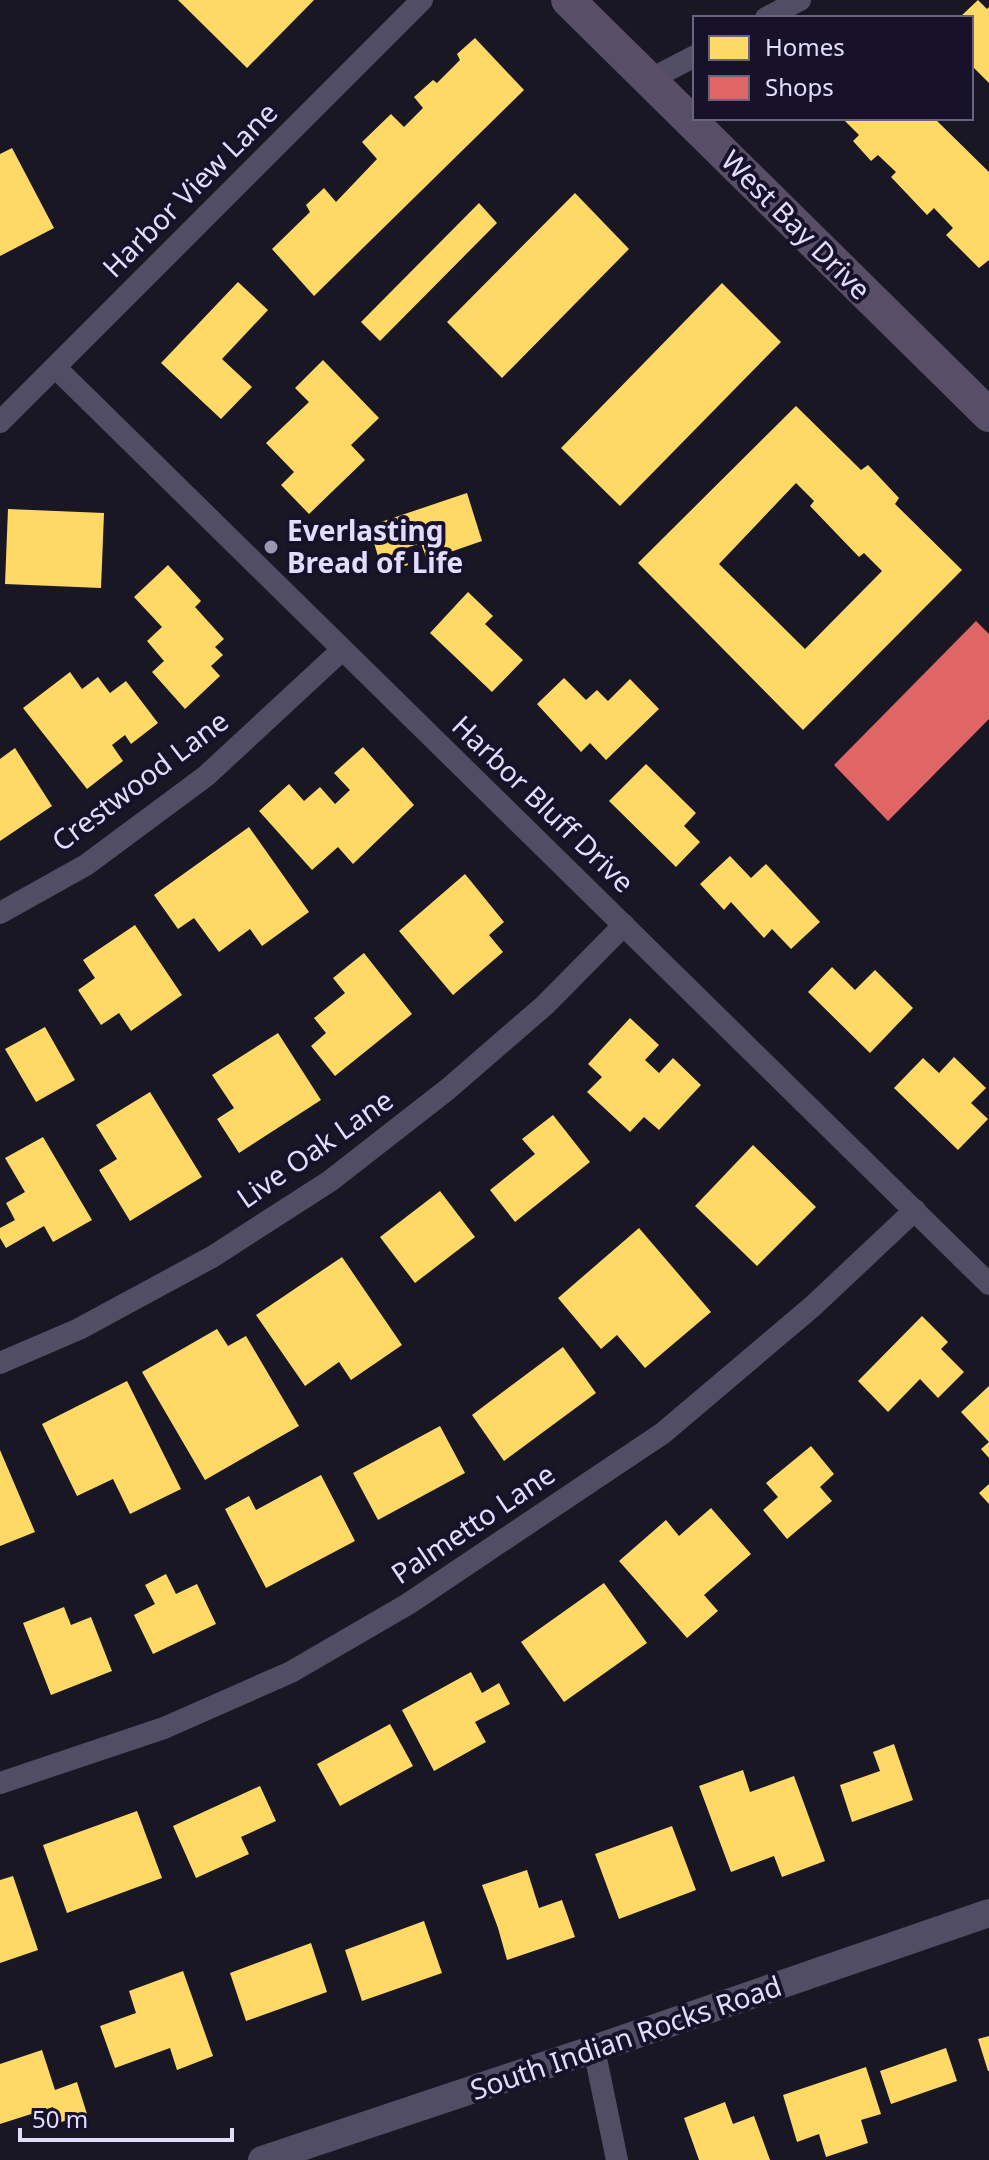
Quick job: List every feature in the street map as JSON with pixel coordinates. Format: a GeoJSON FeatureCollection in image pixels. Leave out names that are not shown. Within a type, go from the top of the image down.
{"type":"FeatureCollection","features":[{"type":"Feature","properties":{"kind":"main road","name":"West Bay Drive"},"geometry":{"type":"LineString","coordinates":[[568,0],[989,415]]}},
{"type":"Feature","properties":{"kind":"street","name":"Harbor View Lane"},"geometry":{"type":"LineString","coordinates":[[0,422],[422,0]]}},
{"type":"Feature","properties":{"kind":"street"},"geometry":{"type":"LineString","coordinates":[[770,16],[800,0]]}},
{"type":"Feature","properties":{"kind":"street"},"geometry":{"type":"LineString","coordinates":[[649,80],[693,57]]}},
{"type":"Feature","properties":{"kind":"street","name":"Harbor Bluff Drive"},"geometry":{"type":"LineString","coordinates":[[56,368],[989,1284]]}},
{"type":"Feature","properties":{"kind":"street","name":"Crestwood Lane"},"geometry":{"type":"LineString","coordinates":[[0,913],[86,865],[206,776],[342,650]]}},
{"type":"Feature","properties":{"kind":"street","name":"Live Oak Lane"},"geometry":{"type":"LineString","coordinates":[[0,1363],[79,1329],[212,1257],[330,1181],[448,1089],[545,1005],[624,925]]}},
{"type":"Feature","properties":{"kind":"street","name":"Palmetto Lane"},"geometry":{"type":"LineString","coordinates":[[0,1783],[164,1728],[291,1672],[408,1604],[663,1433],[813,1306],[915,1210]]}},
{"type":"Feature","properties":{"kind":"street","name":"South Indian Rocks Road"},"geometry":{"type":"LineString","coordinates":[[262,2160],[989,1913]]}},
{"type":"Feature","properties":{"kind":"street"},"geometry":{"type":"LineString","coordinates":[[594,2049],[617,2160]]}},
{"type":"Feature","properties":{"kind":"building: Homes"},"geometry":{"type":"Polygon","coordinates":[[[178,0],[314,0],[247,68],[178,0]]]}},
{"type":"Feature","properties":{"kind":"building: Homes"},"geometry":{"type":"Polygon","coordinates":[[[978,0],[987,9],[989,7],[989,83],[973,67],[973,16],[961,16],[978,0]]]}},
{"type":"Feature","properties":{"kind":"building: Homes"},"geometry":{"type":"Polygon","coordinates":[[[475,38],[524,90],[314,296],[272,249],[310,212],[306,205],[324,188],[336,202],[377,159],[362,142],[391,114],[404,127],[423,108],[414,97],[433,80],[437,83],[460,60],[457,54],[475,38]]]}},
{"type":"Feature","properties":{"kind":"building: Homes"},"geometry":{"type":"Polygon","coordinates":[[[844,120],[936,120],[989,172],[989,260],[979,268],[946,235],[953,228],[934,208],[927,215],[891,177],[896,172],[878,155],[871,161],[853,141],[859,135],[844,120]]]}},
{"type":"Feature","properties":{"kind":"building: Homes"},"geometry":{"type":"Polygon","coordinates":[[[12,148],[54,228],[0,256],[0,154],[12,148]]]}},
{"type":"Feature","properties":{"kind":"building: Homes"},"geometry":{"type":"Polygon","coordinates":[[[575,193],[629,249],[502,378],[447,322],[575,193]]]}},
{"type":"Feature","properties":{"kind":"building: Homes"},"geometry":{"type":"Polygon","coordinates":[[[479,203],[497,223],[380,341],[361,322],[479,203]]]}},
{"type":"Feature","properties":{"kind":"building: Homes"},"geometry":{"type":"Polygon","coordinates":[[[238,282],[268,310],[222,359],[252,387],[221,419],[161,363],[238,282]]]}},
{"type":"Feature","properties":{"kind":"building: Homes"},"geometry":{"type":"Polygon","coordinates":[[[722,283],[781,342],[620,506],[561,448],[722,283]]]}},
{"type":"Feature","properties":{"kind":"building: Homes"},"geometry":{"type":"Polygon","coordinates":[[[323,360],[379,418],[351,445],[365,460],[309,514],[281,485],[294,472],[266,443],[309,402],[295,388],[323,360]]]}},
{"type":"Feature","properties":{"kind":"building: Homes"},"geometry":{"type":"Polygon","coordinates":[[[796,406],[861,470],[868,465],[899,498],[895,504],[962,570],[803,730],[638,563],[796,406]],[[796,483],[719,564],[805,649],[882,571],[864,553],[859,557],[810,506],[814,501],[796,483]]]}},
{"type":"Feature","properties":{"kind":"building: Homes"},"geometry":{"type":"Polygon","coordinates":[[[467,493],[482,541],[427,560],[421,543],[403,549],[408,565],[383,573],[369,526],[467,493]]]}},
{"type":"Feature","properties":{"kind":"building: Homes"},"geometry":{"type":"Polygon","coordinates":[[[8,509],[104,513],[101,588],[5,584],[8,509]]]}},
{"type":"Feature","properties":{"kind":"building: Homes"},"geometry":{"type":"Polygon","coordinates":[[[168,565],[201,601],[195,607],[224,639],[215,647],[223,655],[211,666],[220,676],[185,709],[152,672],[164,661],[147,641],[162,627],[134,597],[168,565]]]}},
{"type":"Feature","properties":{"kind":"building: Homes"},"geometry":{"type":"Polygon","coordinates":[[[468,592],[493,616],[485,624],[523,660],[492,692],[430,633],[468,592]]]}},
{"type":"Feature","properties":{"kind":"building: Homes"},"geometry":{"type":"Polygon","coordinates":[[[70,672],[82,689],[98,677],[110,693],[126,681],[158,723],[131,744],[125,735],[112,745],[123,761],[87,789],[23,708],[70,672]]]}},
{"type":"Feature","properties":{"kind":"building: Homes"},"geometry":{"type":"Polygon","coordinates":[[[564,678],[586,700],[597,690],[608,701],[630,679],[659,709],[606,760],[590,743],[581,752],[537,704],[564,678]]]}},
{"type":"Feature","properties":{"kind":"building: Homes"},"geometry":{"type":"Polygon","coordinates":[[[363,747],[414,805],[353,864],[338,847],[312,870],[259,811],[289,784],[304,801],[320,787],[335,804],[350,790],[334,773],[363,747]]]}},
{"type":"Feature","properties":{"kind":"building: Homes"},"geometry":{"type":"Polygon","coordinates":[[[15,748],[52,806],[0,841],[0,759],[15,748]]]}},
{"type":"Feature","properties":{"kind":"building: Homes"},"geometry":{"type":"Polygon","coordinates":[[[646,764],[696,813],[684,826],[700,842],[676,867],[609,801],[646,764]]]}},
{"type":"Feature","properties":{"kind":"building: Homes"},"geometry":{"type":"Polygon","coordinates":[[[249,827],[309,912],[262,946],[250,929],[219,952],[194,918],[178,929],[154,895],[249,827]]]}},
{"type":"Feature","properties":{"kind":"building: Homes"},"geometry":{"type":"Polygon","coordinates":[[[730,856],[751,878],[766,864],[820,922],[791,949],[772,929],[764,938],[731,902],[724,910],[700,884],[730,856]]]}},
{"type":"Feature","properties":{"kind":"building: Homes"},"geometry":{"type":"Polygon","coordinates":[[[465,874],[504,922],[489,935],[503,952],[453,995],[399,931],[465,874]]]}},
{"type":"Feature","properties":{"kind":"building: Homes"},"geometry":{"type":"Polygon","coordinates":[[[135,925],[182,995],[131,1031],[119,1013],[101,1025],[78,990],[95,978],[83,960],[135,925]]]}},
{"type":"Feature","properties":{"kind":"building: Homes"},"geometry":{"type":"Polygon","coordinates":[[[364,953],[412,1014],[335,1076],[311,1046],[326,1033],[314,1018],[345,993],[333,978],[364,953]]]}},
{"type":"Feature","properties":{"kind":"building: Homes"},"geometry":{"type":"Polygon","coordinates":[[[832,967],[855,990],[875,970],[913,1008],[870,1053],[808,992],[832,967]]]}},
{"type":"Feature","properties":{"kind":"building: Homes"},"geometry":{"type":"Polygon","coordinates":[[[630,1018],[659,1045],[645,1060],[659,1073],[673,1058],[701,1085],[659,1130],[644,1117],[630,1132],[587,1092],[602,1077],[588,1064],[630,1018]]]}},
{"type":"Feature","properties":{"kind":"building: Homes"},"geometry":{"type":"Polygon","coordinates":[[[45,1027],[75,1080],[36,1102],[5,1049],[45,1027]]]}},
{"type":"Feature","properties":{"kind":"building: Homes"},"geometry":{"type":"Polygon","coordinates":[[[278,1033],[321,1100],[239,1153],[217,1119],[234,1108],[212,1075],[278,1033]]]}},
{"type":"Feature","properties":{"kind":"building: Homes"},"geometry":{"type":"Polygon","coordinates":[[[954,1057],[986,1088],[971,1103],[988,1119],[958,1150],[894,1088],[923,1058],[939,1073],[954,1057]]]}},
{"type":"Feature","properties":{"kind":"building: Homes"},"geometry":{"type":"Polygon","coordinates":[[[150,1092],[202,1177],[130,1221],[99,1170],[117,1159],[96,1125],[150,1092]]]}},
{"type":"Feature","properties":{"kind":"building: Homes"},"geometry":{"type":"Polygon","coordinates":[[[553,1115],[590,1162],[515,1222],[490,1190],[535,1154],[522,1139],[553,1115]]]}},
{"type":"Feature","properties":{"kind":"building: Homes"},"geometry":{"type":"Polygon","coordinates":[[[43,1137],[92,1220],[53,1242],[44,1226],[6,1248],[0,1238],[0,1228],[15,1220],[6,1203],[25,1192],[5,1158],[43,1137]]]}},
{"type":"Feature","properties":{"kind":"building: Homes"},"geometry":{"type":"Polygon","coordinates":[[[753,1145],[816,1207],[757,1266],[695,1206],[753,1145]]]}},
{"type":"Feature","properties":{"kind":"building: Homes"},"geometry":{"type":"Polygon","coordinates":[[[440,1191],[475,1237],[415,1283],[380,1237],[440,1191]]]}},
{"type":"Feature","properties":{"kind":"building: Homes"},"geometry":{"type":"Polygon","coordinates":[[[639,1228],[711,1312],[645,1368],[617,1335],[601,1349],[558,1298],[639,1228]]]}},
{"type":"Feature","properties":{"kind":"building: Homes"},"geometry":{"type":"Polygon","coordinates":[[[342,1257],[402,1345],[351,1380],[339,1362],[305,1386],[256,1315],[342,1257]]]}},
{"type":"Feature","properties":{"kind":"building: Homes"},"geometry":{"type":"Polygon","coordinates":[[[922,1316],[948,1342],[941,1349],[964,1372],[938,1398],[920,1379],[888,1412],[858,1381],[922,1316]]]}},
{"type":"Feature","properties":{"kind":"building: Homes"},"geometry":{"type":"Polygon","coordinates":[[[217,1329],[228,1346],[246,1336],[299,1426],[205,1480],[142,1372],[217,1329]]]}},
{"type":"Feature","properties":{"kind":"building: Homes"},"geometry":{"type":"Polygon","coordinates":[[[563,1347],[596,1393],[504,1461],[472,1415],[563,1347]]]}},
{"type":"Feature","properties":{"kind":"building: Homes"},"geometry":{"type":"Polygon","coordinates":[[[127,1381],[181,1489],[130,1514],[113,1479],[77,1496],[42,1424],[127,1381]]]}},
{"type":"Feature","properties":{"kind":"building: Homes"},"geometry":{"type":"Polygon","coordinates":[[[989,1386],[989,1442],[961,1412],[989,1386]]]}},
{"type":"Feature","properties":{"kind":"building: Homes"},"geometry":{"type":"Polygon","coordinates":[[[440,1426],[465,1473],[378,1520],[353,1473],[440,1426]]]}},
{"type":"Feature","properties":{"kind":"building: Homes"},"geometry":{"type":"Polygon","coordinates":[[[989,1442],[989,1458],[981,1449],[989,1442]]]}},
{"type":"Feature","properties":{"kind":"building: Homes"},"geometry":{"type":"Polygon","coordinates":[[[811,1446],[834,1474],[820,1487],[832,1501],[787,1539],[763,1510],[778,1497],[766,1483],[811,1446]]]}},
{"type":"Feature","properties":{"kind":"building: Homes"},"geometry":{"type":"Polygon","coordinates":[[[0,1450],[35,1532],[0,1546],[0,1450]]]}},
{"type":"Feature","properties":{"kind":"building: Homes"},"geometry":{"type":"Polygon","coordinates":[[[321,1475],[355,1541],[266,1588],[225,1509],[249,1496],[256,1510],[321,1475]]]}},
{"type":"Feature","properties":{"kind":"building: Homes"},"geometry":{"type":"Polygon","coordinates":[[[989,1484],[989,1504],[979,1493],[989,1484]]]}},
{"type":"Feature","properties":{"kind":"building: Homes"},"geometry":{"type":"Polygon","coordinates":[[[711,1508],[751,1554],[704,1595],[718,1611],[687,1638],[619,1561],[666,1520],[679,1536],[711,1508]]]}},
{"type":"Feature","properties":{"kind":"building: Homes"},"geometry":{"type":"Polygon","coordinates":[[[166,1574],[176,1594],[197,1584],[216,1624],[153,1654],[134,1615],[155,1604],[145,1585],[166,1574]]]}},
{"type":"Feature","properties":{"kind":"building: Homes"},"geometry":{"type":"Polygon","coordinates":[[[604,1583],[647,1643],[564,1702],[521,1642],[604,1583]]]}},
{"type":"Feature","properties":{"kind":"building: Homes"},"geometry":{"type":"Polygon","coordinates":[[[64,1607],[71,1625],[91,1617],[112,1671],[51,1695],[23,1623],[64,1607]]]}},
{"type":"Feature","properties":{"kind":"building: Homes"},"geometry":{"type":"Polygon","coordinates":[[[471,1672],[482,1693],[499,1683],[510,1704],[475,1722],[486,1742],[434,1771],[402,1710],[471,1672]]]}},
{"type":"Feature","properties":{"kind":"building: Homes"},"geometry":{"type":"Polygon","coordinates":[[[390,1724],[413,1766],[340,1806],[317,1764],[390,1724]]]}},
{"type":"Feature","properties":{"kind":"building: Homes"},"geometry":{"type":"Polygon","coordinates":[[[894,1744],[913,1800],[852,1822],[840,1785],[880,1771],[873,1752],[894,1744]]]}},
{"type":"Feature","properties":{"kind":"building: Homes"},"geometry":{"type":"Polygon","coordinates":[[[743,1770],[750,1792],[794,1776],[825,1861],[782,1877],[774,1856],[731,1872],[699,1786],[743,1770]]]}},
{"type":"Feature","properties":{"kind":"building: Homes"},"geometry":{"type":"Polygon","coordinates":[[[260,1786],[276,1821],[241,1837],[249,1854],[196,1878],[173,1826],[260,1786]]]}},
{"type":"Feature","properties":{"kind":"building: Homes"},"geometry":{"type":"Polygon","coordinates":[[[137,1811],[162,1878],[67,1913],[43,1845],[137,1811]]]}},
{"type":"Feature","properties":{"kind":"building: Homes"},"geometry":{"type":"Polygon","coordinates":[[[672,1826],[696,1890],[619,1919],[595,1854],[672,1826]]]}},
{"type":"Feature","properties":{"kind":"building: Homes"},"geometry":{"type":"Polygon","coordinates":[[[527,1870],[539,1908],[562,1900],[575,1937],[507,1960],[482,1885],[527,1870]]]}},
{"type":"Feature","properties":{"kind":"building: Homes"},"geometry":{"type":"Polygon","coordinates":[[[13,1876],[38,1950],[0,1963],[0,1880],[13,1876]]]}},
{"type":"Feature","properties":{"kind":"building: Homes"},"geometry":{"type":"Polygon","coordinates":[[[424,1921],[442,1973],[362,2001],[345,1950],[424,1921]]]}},
{"type":"Feature","properties":{"kind":"building: Homes"},"geometry":{"type":"Polygon","coordinates":[[[311,1943],[327,1992],[246,2021],[230,1973],[311,1943]]]}},
{"type":"Feature","properties":{"kind":"building: Homes"},"geometry":{"type":"Polygon","coordinates":[[[183,1971],[213,2056],[177,2070],[170,2048],[115,2068],[100,2026],[136,2013],[129,1991],[183,1971]]]}},
{"type":"Feature","properties":{"kind":"building: Homes"},"geometry":{"type":"Polygon","coordinates":[[[989,2036],[989,2071],[988,2071],[978,2039],[989,2036]]]}},
{"type":"Feature","properties":{"kind":"building: Homes"},"geometry":{"type":"Polygon","coordinates":[[[946,2048],[957,2081],[891,2104],[880,2071],[946,2048]]]}},
{"type":"Feature","properties":{"kind":"building: Homes"},"geometry":{"type":"Polygon","coordinates":[[[42,2050],[55,2090],[77,2082],[87,2114],[58,2123],[53,2107],[0,2124],[0,2064],[42,2050]]]}},
{"type":"Feature","properties":{"kind":"building: Homes"},"geometry":{"type":"Polygon","coordinates":[[[866,2067],[881,2114],[861,2120],[868,2143],[826,2157],[819,2134],[797,2142],[783,2095],[866,2067]]]}},
{"type":"Feature","properties":{"kind":"building: Homes"},"geometry":{"type":"Polygon","coordinates":[[[725,2102],[733,2124],[754,2116],[770,2160],[699,2160],[684,2118],[725,2102]]]}},
{"type":"Feature","properties":{"kind":"building: Shops"},"geometry":{"type":"Polygon","coordinates":[[[976,621],[989,634],[989,719],[888,821],[834,765],[976,621]]]}},
{"type":"Feature","properties":{"kind":"place","name":"Everlasting Bread of Life"},"geometry":{"type":"Point","coordinates":[271,547]}}]}
